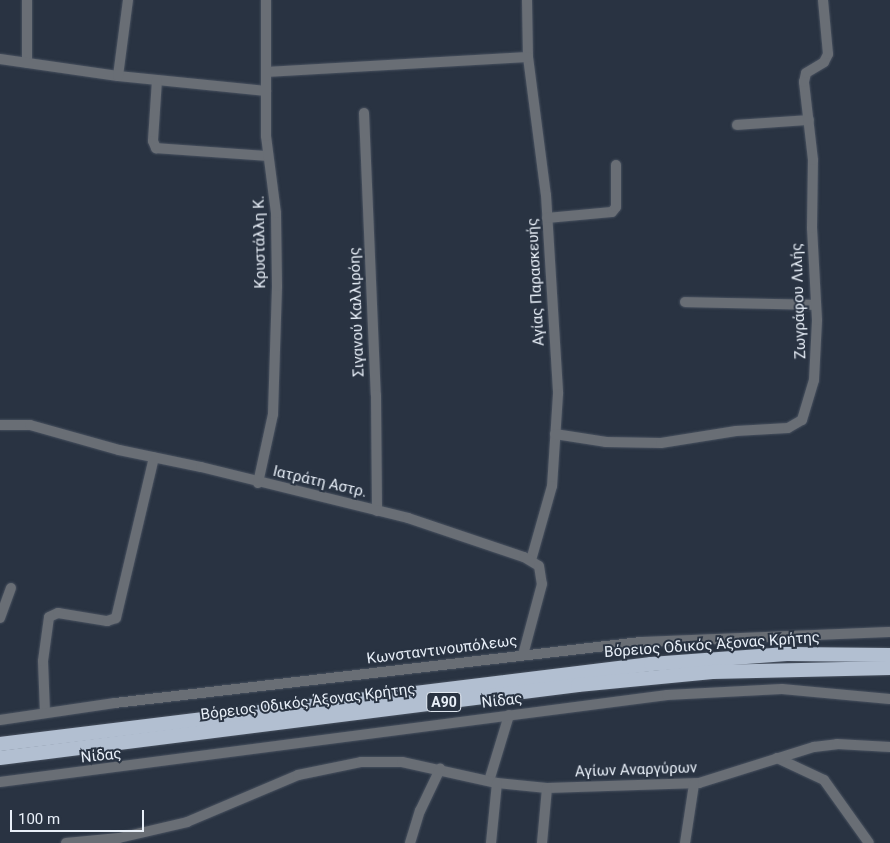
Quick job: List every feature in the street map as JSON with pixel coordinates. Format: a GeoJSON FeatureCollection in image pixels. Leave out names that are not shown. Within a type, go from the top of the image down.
{"type":"FeatureCollection","features":[{"type":"Feature","properties":{"kind":"highway","name":"Βόρειος Οδικός Άξονας Κρήτης"},"geometry":{"type":"LineString","coordinates":[[0,744],[651,664],[787,654],[890,655]]}},
{"type":"Feature","properties":{"kind":"highway","name":"Βόρειος Οδικός Άξονας Κρήτης"},"geometry":{"type":"LineString","coordinates":[[0,758],[597,683],[721,671],[890,668]]}},
{"type":"Feature","properties":{"kind":"street"},"geometry":{"type":"LineString","coordinates":[[27,0],[27,63]]}},
{"type":"Feature","properties":{"kind":"street"},"geometry":{"type":"LineString","coordinates":[[118,76],[128,0]]}},
{"type":"Feature","properties":{"kind":"street","name":"Κρυστάλλη Κ."},"geometry":{"type":"LineString","coordinates":[[258,482],[270,436],[274,395],[277,237],[268,156],[266,0]]}},
{"type":"Feature","properties":{"kind":"street","name":"Αγίας Παρασκευής"},"geometry":{"type":"LineString","coordinates":[[527,0],[528,57],[547,218],[558,394],[552,486],[531,560]]}},
{"type":"Feature","properties":{"kind":"street","name":"Ζωγράφου Λιλής"},"geometry":{"type":"LineString","coordinates":[[556,434],[606,442],[661,443],[796,426],[804,416],[814,380],[816,304],[812,228],[813,160],[804,79],[808,71],[824,62],[828,54],[822,0]]}},
{"type":"Feature","properties":{"kind":"street"},"geometry":{"type":"LineString","coordinates":[[266,72],[528,57]]}},
{"type":"Feature","properties":{"kind":"street"},"geometry":{"type":"LineString","coordinates":[[0,59],[118,76],[266,90]]}},
{"type":"Feature","properties":{"kind":"street"},"geometry":{"type":"LineString","coordinates":[[157,80],[153,141],[156,148],[268,156]]}},
{"type":"Feature","properties":{"kind":"street","name":"Σιγανού Καλλιρόης"},"geometry":{"type":"LineString","coordinates":[[364,113],[376,404],[377,511]]}},
{"type":"Feature","properties":{"kind":"street"},"geometry":{"type":"LineString","coordinates":[[737,125],[809,120]]}},
{"type":"Feature","properties":{"kind":"street"},"geometry":{"type":"LineString","coordinates":[[547,218],[612,212],[616,206],[616,165]]}},
{"type":"Feature","properties":{"kind":"street"},"geometry":{"type":"LineString","coordinates":[[685,302],[816,304]]}},
{"type":"Feature","properties":{"kind":"street","name":"Ιατράτη Αστρ."},"geometry":{"type":"LineString","coordinates":[[0,425],[30,425],[441,527],[531,560]]}},
{"type":"Feature","properties":{"kind":"street"},"geometry":{"type":"LineString","coordinates":[[45,713],[43,661],[49,618],[58,613],[107,621],[116,618],[154,457]]}},
{"type":"Feature","properties":{"kind":"street"},"geometry":{"type":"LineString","coordinates":[[523,655],[542,584],[539,566],[531,560]]}},
{"type":"Feature","properties":{"kind":"street"},"geometry":{"type":"LineString","coordinates":[[0,618],[11,588]]}},
{"type":"Feature","properties":{"kind":"street","name":"Κωνσταντινουπόλεως"},"geometry":{"type":"LineString","coordinates":[[0,720],[523,655],[686,639],[890,632]]}},
{"type":"Feature","properties":{"kind":"street","name":"Νίδας"},"geometry":{"type":"LineString","coordinates":[[0,782],[667,695],[782,689],[890,699]]}},
{"type":"Feature","properties":{"kind":"street"},"geometry":{"type":"LineString","coordinates":[[490,843],[493,782],[509,715]]}},
{"type":"Feature","properties":{"kind":"street","name":"Αγίων Αναργύρων"},"geometry":{"type":"LineString","coordinates":[[66,843],[119,838],[187,822],[298,775],[337,765],[383,760],[440,769],[493,782],[547,788],[694,784],[720,779],[776,758],[829,745],[890,747]]}},
{"type":"Feature","properties":{"kind":"street"},"geometry":{"type":"LineString","coordinates":[[776,758],[824,780],[869,843]]}},
{"type":"Feature","properties":{"kind":"street"},"geometry":{"type":"LineString","coordinates":[[410,843],[420,811],[440,769]]}},
{"type":"Feature","properties":{"kind":"street"},"geometry":{"type":"LineString","coordinates":[[685,843],[694,784]]}},
{"type":"Feature","properties":{"kind":"street"},"geometry":{"type":"LineString","coordinates":[[542,843],[547,788]]}}]}
